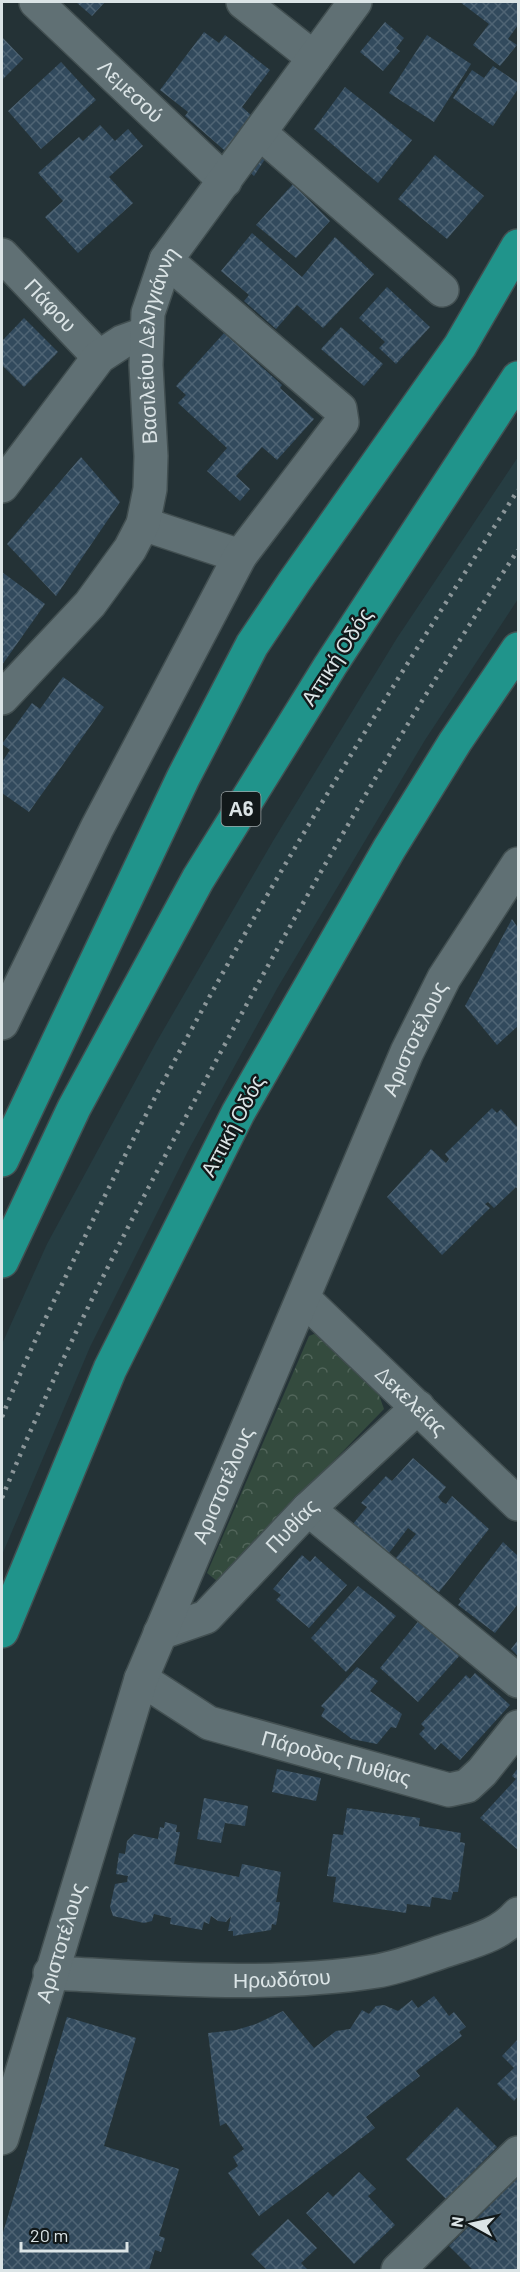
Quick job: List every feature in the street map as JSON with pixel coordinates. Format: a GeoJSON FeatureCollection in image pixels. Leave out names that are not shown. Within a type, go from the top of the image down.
{"type":"FeatureCollection","features":[{"type":"Feature","properties":{"kind":"highway"},"geometry":{"type":"LineString","coordinates":[[2,1160],[207,728],[252,645],[460,346],[519,246]]}},
{"type":"Feature","properties":{"kind":"highway","name":"Αττική Οδός"},"geometry":{"type":"LineString","coordinates":[[2,1261],[74,1108],[198,879],[330,666],[519,378]]}},
{"type":"Feature","properties":{"kind":"highway","name":"Αττική Οδός"},"geometry":{"type":"LineString","coordinates":[[2,1631],[110,1369],[238,1113],[389,849],[454,742],[519,648]]}},
{"type":"Feature","properties":{"kind":"highway"},"geometry":{"type":"LineString","coordinates":[[454,742],[519,662]]}},
{"type":"Feature","properties":{"kind":"street","name":"Λεμεσού"},"geometry":{"type":"LineString","coordinates":[[36,2],[225,181]]}},
{"type":"Feature","properties":{"kind":"street"},"geometry":{"type":"LineString","coordinates":[[243,2],[314,58]]}},
{"type":"Feature","properties":{"kind":"street","name":"Βασιλείου Δεληγιάννη"},"geometry":{"type":"LineString","coordinates":[[2,698],[90,604],[130,549],[143,524],[150,489],[152,456],[148,313],[166,260],[355,2]]}},
{"type":"Feature","properties":{"kind":"street"},"geometry":{"type":"LineString","coordinates":[[260,133],[442,290]]}},
{"type":"Feature","properties":{"kind":"street","name":"Πάφου"},"geometry":{"type":"LineString","coordinates":[[2,255],[99,357]]}},
{"type":"Feature","properties":{"kind":"street"},"geometry":{"type":"LineString","coordinates":[[2,1023],[97,828],[240,556],[342,422],[340,409],[166,260]]}},
{"type":"Feature","properties":{"kind":"street"},"geometry":{"type":"LineString","coordinates":[[2,486],[99,357],[122,342],[147,333]]}},
{"type":"Feature","properties":{"kind":"street"},"geometry":{"type":"LineString","coordinates":[[143,524],[240,556]]}},
{"type":"Feature","properties":{"kind":"street","name":"Αριστοτέλους"},"geometry":{"type":"LineString","coordinates":[[2,2138],[50,1973],[141,1679],[407,1052],[444,978],[509,904],[519,864]]}},
{"type":"Feature","properties":{"kind":"street","name":"Δεκελείας"},"geometry":{"type":"LineString","coordinates":[[304,1299],[519,1504]]}},
{"type":"Feature","properties":{"kind":"street","name":"Πυθίας"},"geometry":{"type":"LineString","coordinates":[[160,1634],[206,1617],[308,1509],[418,1407]]}},
{"type":"Feature","properties":{"kind":"street"},"geometry":{"type":"LineString","coordinates":[[308,1509],[519,1681]]}},
{"type":"Feature","properties":{"kind":"street","name":"Πάροδος Πυθίας"},"geometry":{"type":"LineString","coordinates":[[141,1679],[209,1723],[449,1790],[467,1785],[482,1772],[519,1727]]}},
{"type":"Feature","properties":{"kind":"street","name":"Ηρωδότου"},"geometry":{"type":"LineString","coordinates":[[50,1973],[220,1981],[299,1979],[380,1971],[515,1927]]}},
{"type":"Feature","properties":{"kind":"street"},"geometry":{"type":"LineString","coordinates":[[398,2271],[519,2153]]}},
{"type":"Feature","properties":{"kind":"shaded area"},"geometry":{"type":"Polygon","coordinates":[[[518,457],[518,599],[425,740],[278,987],[188,1151],[90,1347],[2,1555],[2,1344],[47,1244],[157,1041],[273,841],[397,638],[518,457]]]}},
{"type":"Feature","properties":{"kind":"green space"},"geometry":{"type":"Polygon","coordinates":[[[314,1334],[321,1337],[379,1395],[384,1409],[217,1581],[207,1573],[309,1336],[314,1334]]]}},
{"type":"Feature","properties":{"kind":"building"},"geometry":{"type":"Polygon","coordinates":[[[76,2],[105,2],[92,16],[76,2]]]}},
{"type":"Feature","properties":{"kind":"building"},"geometry":{"type":"Polygon","coordinates":[[[460,2],[518,2],[518,25],[508,39],[517,45],[500,66],[473,45],[489,24],[460,2]]]}},
{"type":"Feature","properties":{"kind":"building"},"geometry":{"type":"Polygon","coordinates":[[[385,22],[404,38],[396,48],[400,51],[383,71],[360,52],[385,22]]]}},
{"type":"Feature","properties":{"kind":"building"},"geometry":{"type":"Polygon","coordinates":[[[204,32],[219,43],[225,35],[270,70],[242,107],[278,139],[254,176],[185,116],[188,112],[160,90],[204,32]]]}},
{"type":"Feature","properties":{"kind":"building"},"geometry":{"type":"Polygon","coordinates":[[[427,35],[471,64],[434,122],[389,93],[427,35]]]}},
{"type":"Feature","properties":{"kind":"building"},"geometry":{"type":"Polygon","coordinates":[[[2,37],[23,59],[2,80],[2,37]]]}},
{"type":"Feature","properties":{"kind":"building"},"geometry":{"type":"Polygon","coordinates":[[[61,62],[96,100],[41,149],[8,111],[61,62]]]}},
{"type":"Feature","properties":{"kind":"building"},"geometry":{"type":"Polygon","coordinates":[[[493,66],[518,83],[518,89],[493,126],[453,98],[472,70],[484,78],[493,66]]]}},
{"type":"Feature","properties":{"kind":"building"},"geometry":{"type":"Polygon","coordinates":[[[345,87],[412,140],[378,183],[314,129],[345,87]]]}},
{"type":"Feature","properties":{"kind":"building"},"geometry":{"type":"Polygon","coordinates":[[[100,125],[115,141],[128,129],[143,146],[109,177],[133,203],[78,253],[45,217],[63,201],[38,173],[79,137],[83,141],[100,125]]]}},
{"type":"Feature","properties":{"kind":"building"},"geometry":{"type":"Polygon","coordinates":[[[435,155],[484,196],[447,239],[398,199],[435,155]]]}},
{"type":"Feature","properties":{"kind":"building"},"geometry":{"type":"Polygon","coordinates":[[[293,184],[330,221],[296,258],[256,225],[293,184]]]}},
{"type":"Feature","properties":{"kind":"building"},"geometry":{"type":"Polygon","coordinates":[[[252,233],[302,277],[335,237],[374,274],[323,328],[297,305],[276,329],[244,301],[249,295],[221,271],[252,233]]]}},
{"type":"Feature","properties":{"kind":"building"},"geometry":{"type":"Polygon","coordinates":[[[387,287],[430,327],[396,364],[379,348],[385,342],[359,318],[387,287]]]}},
{"type":"Feature","properties":{"kind":"building"},"geometry":{"type":"Polygon","coordinates":[[[24,318],[58,352],[24,387],[2,365],[2,341],[24,318]]]}},
{"type":"Feature","properties":{"kind":"building"},"geometry":{"type":"Polygon","coordinates":[[[341,327],[383,364],[364,386],[321,349],[341,327]]]}},
{"type":"Feature","properties":{"kind":"building"},"geometry":{"type":"Polygon","coordinates":[[[224,333],[282,385],[280,388],[314,419],[277,460],[262,447],[236,476],[250,489],[240,501],[207,471],[227,448],[178,403],[186,395],[176,386],[224,333]]]}},
{"type":"Feature","properties":{"kind":"building"},"geometry":{"type":"Polygon","coordinates":[[[81,457],[120,502],[56,596],[7,544],[81,457]]]}},
{"type":"Feature","properties":{"kind":"building"},"geometry":{"type":"Polygon","coordinates":[[[2,572],[45,604],[2,665],[2,572]]]}},
{"type":"Feature","properties":{"kind":"building"},"geometry":{"type":"Polygon","coordinates":[[[63,677],[104,707],[29,812],[2,793],[2,762],[10,750],[2,744],[32,703],[40,709],[63,677]]]}},
{"type":"Feature","properties":{"kind":"building"},"geometry":{"type":"Polygon","coordinates":[[[512,919],[518,928],[518,1026],[497,1045],[465,1006],[512,919]]]}},
{"type":"Feature","properties":{"kind":"building"},"geometry":{"type":"Polygon","coordinates":[[[492,1108],[497,1113],[501,1109],[518,1128],[518,1190],[516,1187],[494,1208],[488,1202],[485,1204],[490,1208],[442,1255],[387,1197],[431,1149],[446,1163],[449,1159],[445,1154],[492,1108]]]}},
{"type":"Feature","properties":{"kind":"building"},"geometry":{"type":"Polygon","coordinates":[[[413,1458],[446,1487],[438,1497],[442,1502],[446,1504],[452,1496],[489,1529],[439,1592],[395,1559],[416,1534],[408,1528],[389,1553],[352,1525],[367,1507],[361,1503],[386,1476],[392,1481],[413,1458]]]}},
{"type":"Feature","properties":{"kind":"building"},"geometry":{"type":"Polygon","coordinates":[[[503,1542],[518,1556],[518,1604],[495,1633],[458,1605],[461,1601],[459,1599],[503,1542]]]}},
{"type":"Feature","properties":{"kind":"building"},"geometry":{"type":"Polygon","coordinates":[[[302,1555],[310,1562],[315,1556],[347,1585],[309,1628],[276,1600],[281,1595],[273,1589],[302,1555]]]}},
{"type":"Feature","properties":{"kind":"building"},"geometry":{"type":"Polygon","coordinates":[[[358,1586],[396,1616],[346,1672],[311,1638],[358,1586]]]}},
{"type":"Feature","properties":{"kind":"building"},"geometry":{"type":"Polygon","coordinates":[[[421,1618],[461,1654],[418,1702],[380,1668],[421,1618]]]}},
{"type":"Feature","properties":{"kind":"building"},"geometry":{"type":"Polygon","coordinates":[[[518,1640],[518,1656],[511,1649],[518,1640]]]}},
{"type":"Feature","properties":{"kind":"building"},"geometry":{"type":"Polygon","coordinates":[[[357,1667],[378,1681],[370,1691],[402,1714],[396,1728],[391,1727],[377,1744],[352,1739],[321,1716],[325,1709],[321,1706],[357,1667]]]}},
{"type":"Feature","properties":{"kind":"building"},"geometry":{"type":"Polygon","coordinates":[[[475,1673],[510,1705],[460,1760],[441,1743],[435,1750],[419,1734],[425,1728],[421,1724],[466,1675],[470,1679],[475,1673]]]}},
{"type":"Feature","properties":{"kind":"building"},"geometry":{"type":"Polygon","coordinates":[[[518,1768],[518,1850],[480,1818],[516,1779],[512,1776],[518,1768]]]}},
{"type":"Feature","properties":{"kind":"building"},"geometry":{"type":"Polygon","coordinates":[[[277,1769],[321,1778],[316,1801],[272,1792],[277,1769]]]}},
{"type":"Feature","properties":{"kind":"building"},"geometry":{"type":"Polygon","coordinates":[[[204,1798],[248,1806],[245,1826],[225,1823],[221,1843],[197,1839],[204,1798]]]}},
{"type":"Feature","properties":{"kind":"building"},"geometry":{"type":"Polygon","coordinates":[[[347,1808],[420,1818],[419,1826],[461,1833],[460,1842],[465,1843],[458,1892],[453,1892],[451,1900],[432,1897],[430,1907],[407,1904],[406,1913],[333,1902],[336,1877],[327,1876],[333,1834],[343,1835],[347,1808]]]}},
{"type":"Feature","properties":{"kind":"building"},"geometry":{"type":"Polygon","coordinates":[[[165,1822],[177,1825],[176,1832],[180,1832],[174,1864],[239,1877],[242,1864],[281,1872],[276,1902],[280,1902],[276,1925],[272,1924],[271,1930],[233,1936],[233,1931],[228,1931],[231,1916],[226,1922],[218,1921],[211,1916],[209,1924],[204,1922],[202,1930],[170,1924],[171,1918],[154,1914],[152,1921],[144,1923],[113,1916],[110,1907],[115,1884],[127,1882],[128,1876],[116,1874],[119,1853],[125,1854],[127,1841],[134,1834],[158,1839],[160,1827],[164,1828],[165,1822]]]}},
{"type":"Feature","properties":{"kind":"building"},"geometry":{"type":"Polygon","coordinates":[[[434,1996],[449,2016],[454,2012],[466,2027],[459,2032],[462,2036],[416,2071],[420,2076],[366,2117],[375,2128],[259,2216],[228,2173],[238,2166],[233,2157],[244,2149],[226,2123],[220,2126],[208,2033],[236,2030],[256,2024],[283,2011],[314,2048],[336,2031],[350,2029],[362,2010],[369,2014],[376,2006],[384,2005],[398,2011],[412,2000],[418,2008],[434,1996]]]}},
{"type":"Feature","properties":{"kind":"building"},"geometry":{"type":"Polygon","coordinates":[[[67,2017],[136,2038],[104,2146],[179,2169],[159,2236],[165,2238],[161,2252],[155,2250],[149,2270],[2,2270],[2,2236],[67,2017]]]}},
{"type":"Feature","properties":{"kind":"building"},"geometry":{"type":"Polygon","coordinates":[[[518,2039],[518,2096],[514,2101],[497,2084],[514,2068],[502,2056],[518,2039]]]}},
{"type":"Feature","properties":{"kind":"building"},"geometry":{"type":"Polygon","coordinates":[[[457,2107],[497,2147],[446,2199],[406,2159],[457,2107]]]}},
{"type":"Feature","properties":{"kind":"building"},"geometry":{"type":"Polygon","coordinates":[[[359,2172],[376,2189],[368,2196],[395,2225],[354,2264],[306,2213],[328,2192],[333,2197],[359,2172]]]}},
{"type":"Feature","properties":{"kind":"building"},"geometry":{"type":"Polygon","coordinates":[[[517,2178],[518,2270],[473,2270],[449,2246],[517,2178]]]}},
{"type":"Feature","properties":{"kind":"building"},"geometry":{"type":"Polygon","coordinates":[[[288,2219],[317,2248],[301,2263],[308,2270],[267,2270],[251,2254],[288,2219]]]}},
{"type":"Feature","properties":{"kind":"railway"},"geometry":{"type":"LineString","coordinates":[[2,1417],[80,1247],[179,1052],[232,956],[343,768],[518,490]]}},
{"type":"Feature","properties":{"kind":"railway"},"geometry":{"type":"LineString","coordinates":[[2,1498],[77,1331],[159,1167],[217,1059],[362,801],[438,675],[518,550]]}}]}
